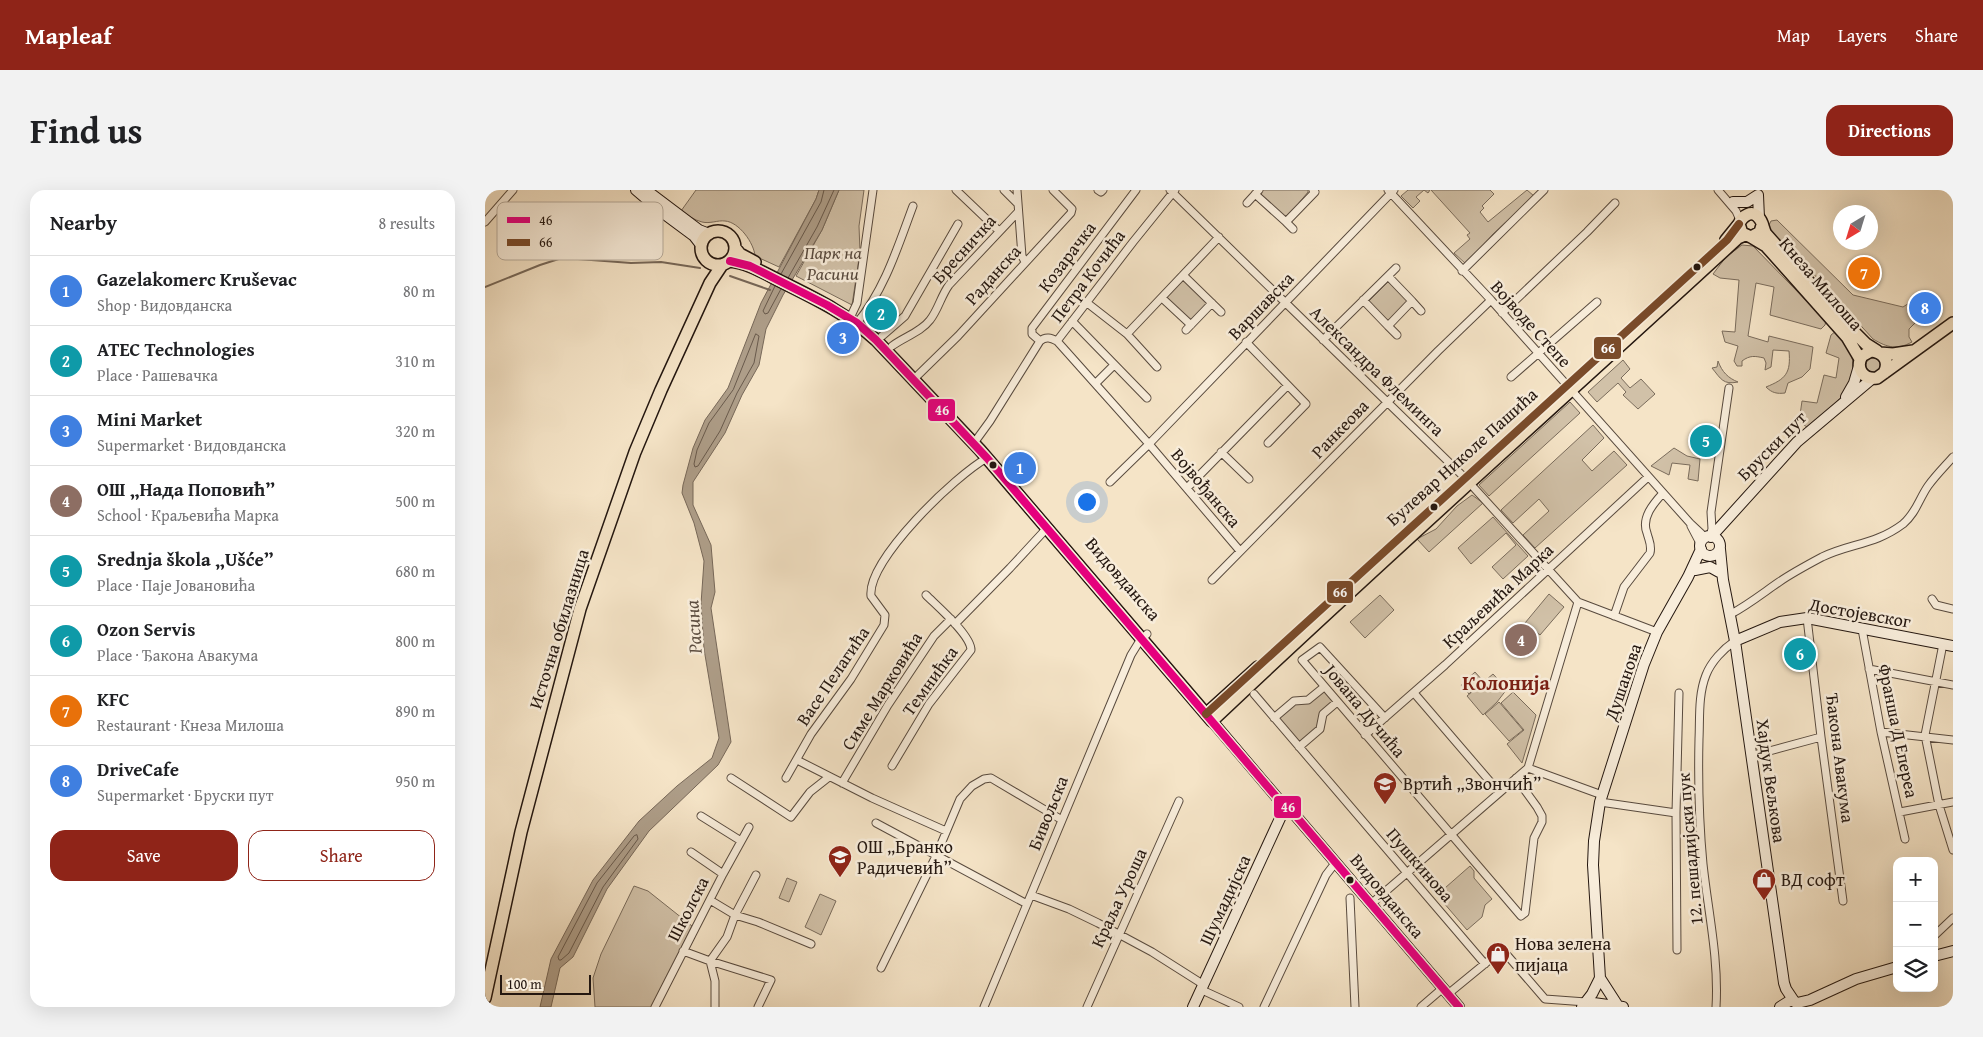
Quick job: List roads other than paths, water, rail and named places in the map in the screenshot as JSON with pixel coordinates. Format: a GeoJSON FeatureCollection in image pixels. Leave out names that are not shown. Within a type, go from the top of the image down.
{"type":"FeatureCollection","features":[{"type":"Feature","properties":{"kind":"main road"},"geometry":{"type":"LineString","coordinates":[[637,190],[651,202]]}},
{"type":"Feature","properties":{"kind":"main road"},"geometry":{"type":"LineString","coordinates":[[646,190],[662,202]]}},
{"type":"Feature","properties":{"kind":"main road"},"geometry":{"type":"LineString","coordinates":[[1733,202],[1747,202],[1759,192]]}},
{"type":"Feature","properties":{"kind":"main road"},"geometry":{"type":"LineString","coordinates":[[1748,236],[1740,230],[1749,219],[1759,192]]}},
{"type":"Feature","properties":{"kind":"main road"},"geometry":{"type":"LineString","coordinates":[[663,203],[699,230],[709,234]]}},
{"type":"Feature","properties":{"kind":"main road"},"geometry":{"type":"LineString","coordinates":[[663,213],[694,236],[701,245],[702,254],[708,262],[710,269],[710,283]]}},
{"type":"Feature","properties":{"kind":"main road","name":"Булевар Николе Пашића"},"geometry":{"type":"LineString","coordinates":[[1211,715],[1568,388],[1749,219],[1757,234],[1738,238],[1568,388]]}},
{"type":"Feature","properties":{"kind":"main road","name":"Кнеза Милоша"},"geometry":{"type":"LineString","coordinates":[[1749,219],[1766,234],[1853,331],[1866,344],[1879,352]]}},
{"type":"Feature","properties":{"kind":"main road"},"geometry":{"type":"LineString","coordinates":[[701,245],[709,234],[718,231],[729,234],[735,242],[736,250],[751,263]]}},
{"type":"Feature","properties":{"kind":"main road","name":"Кнеза Милоша"},"geometry":{"type":"LineString","coordinates":[[1748,236],[1763,244],[1847,337],[1859,363]]}},
{"type":"Feature","properties":{"kind":"main road"},"geometry":{"type":"LineString","coordinates":[[1731,244],[1747,239],[1763,244]]}},
{"type":"Feature","properties":{"kind":"main road"},"geometry":{"type":"LineString","coordinates":[[727,263],[736,250]]}},
{"type":"Feature","properties":{"kind":"main road"},"geometry":{"type":"LineString","coordinates":[[708,262],[712,264],[751,263]]}},
{"type":"Feature","properties":{"kind":"main road","name":"Источна обилазница"},"geometry":{"type":"LineString","coordinates":[[485,998],[521,832],[581,609],[635,452],[661,390],[710,283],[727,263]]}},
{"type":"Feature","properties":{"kind":"main road","name":"Видовданска"},"geometry":{"type":"LineString","coordinates":[[751,263],[823,298],[882,336],[892,346],[917,377],[976,440],[1211,715],[1283,796],[1289,808],[1459,1007]]}},
{"type":"Feature","properties":{"kind":"main road","name":"Видовданска"},"geometry":{"type":"LineString","coordinates":[[855,318],[917,377]]}},
{"type":"Feature","properties":{"kind":"main road"},"geometry":{"type":"LineString","coordinates":[[1918,350],[1893,354],[1866,352],[1859,363],[1862,374],[1873,378],[1884,373],[1918,350],[1953,323]]}},
{"type":"Feature","properties":{"kind":"main road"},"geometry":{"type":"LineString","coordinates":[[1879,352],[1886,360],[1887,365],[1884,373]]}},
{"type":"Feature","properties":{"kind":"main road","name":"Бруски пут"},"geometry":{"type":"LineString","coordinates":[[1843,403],[1854,383],[1859,363]]}},
{"type":"Feature","properties":{"kind":"main road","name":"Бруски пут"},"geometry":{"type":"LineString","coordinates":[[1707,544],[1784,455],[1873,378]]}},
{"type":"Feature","properties":{"kind":"main road","name":"Видовданска"},"geometry":{"type":"LineString","coordinates":[[976,440],[987,458],[1053,531]]}},
{"type":"Feature","properties":{"kind":"main road","name":"Бруски пут"},"geometry":{"type":"LineString","coordinates":[[1720,547],[1729,517]]}},
{"type":"Feature","properties":{"kind":"main road"},"geometry":{"type":"LineString","coordinates":[[1711,521],[1722,525]]}},
{"type":"Feature","properties":{"kind":"main road"},"geometry":{"type":"LineString","coordinates":[[1707,544],[1717,540],[1720,547],[1721,575]]}},
{"type":"Feature","properties":{"kind":"main road"},"geometry":{"type":"LineString","coordinates":[[1707,544],[1715,555],[1720,547]]}},
{"type":"Feature","properties":{"kind":"main road"},"geometry":{"type":"LineString","coordinates":[[1707,544],[1721,575]]}},
{"type":"Feature","properties":{"kind":"main road","name":"Душанова"},"geometry":{"type":"LineString","coordinates":[[1599,978],[1593,865],[1594,841],[1601,798],[1644,664],[1657,632],[1707,544]]}},
{"type":"Feature","properties":{"kind":"main road"},"geometry":{"type":"LineString","coordinates":[[1691,574],[1709,567],[1721,575]]}},
{"type":"Feature","properties":{"kind":"main road","name":"Хајдук Вељкова"},"geometry":{"type":"LineString","coordinates":[[1721,575],[1731,614],[1786,989],[1793,1004]]}},
{"type":"Feature","properties":{"kind":"main road","name":"Достојевског"},"geometry":{"type":"LineString","coordinates":[[1735,641],[1787,620],[1807,618],[1948,645]]}},
{"type":"Feature","properties":{"kind":"main road","name":"Шумадијска"},"geometry":{"type":"LineString","coordinates":[[1193,1007],[1282,814],[1289,808]]}},
{"type":"Feature","properties":{"kind":"main road"},"geometry":{"type":"LineString","coordinates":[[1938,955],[1953,952]]}},
{"type":"Feature","properties":{"kind":"main road"},"geometry":{"type":"LineString","coordinates":[[1793,1004],[1856,979],[1893,968]]}},
{"type":"Feature","properties":{"kind":"main road"},"geometry":{"type":"LineString","coordinates":[[1618,1006],[1599,978],[1584,1005],[1623,1007]]}},
{"type":"Feature","properties":{"kind":"street"},"geometry":{"type":"LineString","coordinates":[[502,202],[513,190]]}},
{"type":"Feature","properties":{"kind":"street"},"geometry":{"type":"LineString","coordinates":[[855,318],[873,190]]}},
{"type":"Feature","properties":{"kind":"street"},"geometry":{"type":"LineString","coordinates":[[956,190],[999,232]]}},
{"type":"Feature","properties":{"kind":"street"},"geometry":{"type":"LineString","coordinates":[[1004,190],[1017,203]]}},
{"type":"Feature","properties":{"kind":"street"},"geometry":{"type":"LineString","coordinates":[[1017,190],[1022,256],[1025,262]]}},
{"type":"Feature","properties":{"kind":"street","name":"Раданска"},"geometry":{"type":"LineString","coordinates":[[917,377],[958,336],[1072,211],[1053,190]]}},
{"type":"Feature","properties":{"kind":"street"},"geometry":{"type":"LineString","coordinates":[[1098,190],[1101,192],[1103,190]]}},
{"type":"Feature","properties":{"kind":"street","name":"Козарачка"},"geometry":{"type":"LineString","coordinates":[[1040,341],[1032,334],[1032,328],[1136,190]]}},
{"type":"Feature","properties":{"kind":"street"},"geometry":{"type":"LineString","coordinates":[[1462,271],[1543,190]]}},
{"type":"Feature","properties":{"kind":"street","name":"Кнеза Милоша"},"geometry":{"type":"LineString","coordinates":[[1719,190],[1749,219]]}},
{"type":"Feature","properties":{"kind":"street","name":"Кнеза Милоша"},"geometry":{"type":"LineString","coordinates":[[1719,190],[1736,211],[1749,219]]}},
{"type":"Feature","properties":{"kind":"street","name":"Петра Кочића"},"geometry":{"type":"LineString","coordinates":[[976,440],[1040,341],[1046,338],[1057,341],[1173,191]]}},
{"type":"Feature","properties":{"kind":"street","name":"Александра Флеминга"},"geometry":{"type":"LineString","coordinates":[[1173,191],[1467,480],[1578,602],[1657,632]]}},
{"type":"Feature","properties":{"kind":"street"},"geometry":{"type":"LineString","coordinates":[[1286,222],[1315,191]]}},
{"type":"Feature","properties":{"kind":"street","name":"Војводе Степе"},"geometry":{"type":"LineString","coordinates":[[1391,191],[1462,271],[1491,300],[1707,544]]}},
{"type":"Feature","properties":{"kind":"street","name":"Варшавска"},"geometry":{"type":"LineString","coordinates":[[1149,444],[1391,191]]}},
{"type":"Feature","properties":{"kind":"street"},"geometry":{"type":"LineString","coordinates":[[1247,203],[1257,192],[1293,229]]}},
{"type":"Feature","properties":{"kind":"street"},"geometry":{"type":"LineString","coordinates":[[1503,314],[1615,202]]}},
{"type":"Feature","properties":{"kind":"street"},"geometry":{"type":"LineString","coordinates":[[855,318],[888,272],[913,206]]}},
{"type":"Feature","properties":{"kind":"street"},"geometry":{"type":"LineString","coordinates":[[485,222],[497,208]]}},
{"type":"Feature","properties":{"kind":"street","name":"Бресничка"},"geometry":{"type":"LineString","coordinates":[[892,346],[916,332],[931,318],[946,290],[1018,212]]}},
{"type":"Feature","properties":{"kind":"street"},"geometry":{"type":"LineString","coordinates":[[882,336],[905,316],[957,224]]}},
{"type":"Feature","properties":{"kind":"street"},"geometry":{"type":"LineString","coordinates":[[1127,334],[1219,237]]}},
{"type":"Feature","properties":{"kind":"street"},"geometry":{"type":"LineString","coordinates":[[1323,340],[1396,268]]}},
{"type":"Feature","properties":{"kind":"street"},"geometry":{"type":"LineString","coordinates":[[1183,275],[1221,312]]}},
{"type":"Feature","properties":{"kind":"street"},"geometry":{"type":"LineString","coordinates":[[1388,276],[1421,311]]}},
{"type":"Feature","properties":{"kind":"street"},"geometry":{"type":"LineString","coordinates":[[1162,298],[1188,328],[1213,303]]}},
{"type":"Feature","properties":{"kind":"street"},"geometry":{"type":"LineString","coordinates":[[1363,300],[1397,336]]}},
{"type":"Feature","properties":{"kind":"street","name":"Ранкеова"},"geometry":{"type":"LineString","coordinates":[[1212,580],[1387,402],[1491,300]]}},
{"type":"Feature","properties":{"kind":"street"},"geometry":{"type":"LineString","coordinates":[[1388,326],[1412,301]]}},
{"type":"Feature","properties":{"kind":"street"},"geometry":{"type":"LineString","coordinates":[[1086,302],[1127,334],[1157,367]]}},
{"type":"Feature","properties":{"kind":"street"},"geometry":{"type":"LineString","coordinates":[[1511,376],[1597,302]]}},
{"type":"Feature","properties":{"kind":"street"},"geometry":{"type":"LineString","coordinates":[[1072,321],[1147,398]]}},
{"type":"Feature","properties":{"kind":"street","name":"Војвођанска"},"geometry":{"type":"LineString","coordinates":[[1057,341],[1149,444],[1240,551]]}},
{"type":"Feature","properties":{"kind":"street"},"geometry":{"type":"LineString","coordinates":[[1246,342],[1306,404],[1268,443]]}},
{"type":"Feature","properties":{"kind":"street"},"geometry":{"type":"LineString","coordinates":[[1095,383],[1115,364]]}},
{"type":"Feature","properties":{"kind":"street"},"geometry":{"type":"LineString","coordinates":[[1187,488],[1287,386]]}},
{"type":"Feature","properties":{"kind":"street"},"geometry":{"type":"LineString","coordinates":[[1707,544],[1729,388]]}},
{"type":"Feature","properties":{"kind":"street","name":"Војвођанска"},"geometry":{"type":"LineString","coordinates":[[1110,482],[1149,444]]}},
{"type":"Feature","properties":{"kind":"street"},"geometry":{"type":"LineString","coordinates":[[1221,452],[1249,479]]}},
{"type":"Feature","properties":{"kind":"street"},"geometry":{"type":"LineString","coordinates":[[1731,614],[1779,582],[1822,557],[1843,548],[1865,544],[1881,538],[1903,523],[1914,513],[1928,487],[1953,457]]}},
{"type":"Feature","properties":{"kind":"street","name":"Васе Пелагића"},"geometry":{"type":"LineString","coordinates":[[786,778],[811,734],[851,680],[885,625],[885,615],[871,596],[872,582],[877,572],[896,543],[927,507],[987,458]]}},
{"type":"Feature","properties":{"kind":"street","name":"Краљевића Марка"},"geometry":{"type":"LineString","coordinates":[[1365,735],[1549,570],[1648,477]]}},
{"type":"Feature","properties":{"kind":"street"},"geometry":{"type":"LineString","coordinates":[[1614,616],[1624,587],[1650,553],[1652,547],[1645,528],[1645,520],[1663,493]]}},
{"type":"Feature","properties":{"kind":"street","name":"Симе Марковића"},"geometry":{"type":"LineString","coordinates":[[842,783],[934,636],[953,622],[1010,568],[1053,531]]}},
{"type":"Feature","properties":{"kind":"street","name":"Темнићка"},"geometry":{"type":"LineString","coordinates":[[892,766],[933,698],[971,650],[970,643],[953,622],[926,595]]}},
{"type":"Feature","properties":{"kind":"street"},"geometry":{"type":"LineString","coordinates":[[1932,599],[1936,605],[1953,609]]}},
{"type":"Feature","properties":{"kind":"street"},"geometry":{"type":"LineString","coordinates":[[1371,904],[1449,834],[1528,768],[1578,602]]}},
{"type":"Feature","properties":{"kind":"street","name":"Ђакона Авакума"},"geometry":{"type":"LineString","coordinates":[[1807,618],[1843,901]]}},
{"type":"Feature","properties":{"kind":"street","name":"Франша Д Епереа"},"geometry":{"type":"LineString","coordinates":[[1862,629],[1881,732],[1905,839]]}},
{"type":"Feature","properties":{"kind":"street","name":"Бивољска"},"geometry":{"type":"LineString","coordinates":[[984,1007],[1131,656],[1144,637]]}},
{"type":"Feature","properties":{"kind":"street","name":"12. пешадијски пук"},"geometry":{"type":"LineString","coordinates":[[1717,1007],[1715,959],[1699,813],[1700,709],[1703,683],[1707,673],[1717,657],[1735,641]]}},
{"type":"Feature","properties":{"kind":"street"},"geometry":{"type":"LineString","coordinates":[[1948,645],[1935,682],[1925,735],[1939,805],[1953,850]]}},
{"type":"Feature","properties":{"kind":"street","name":"Јована Дучића"},"geometry":{"type":"LineString","coordinates":[[1385,718],[1320,647],[1302,660],[1521,916],[1526,909],[1534,838],[1542,822],[1542,816],[1528,793],[1515,778]]}},
{"type":"Feature","properties":{"kind":"street"},"geometry":{"type":"LineString","coordinates":[[1869,669],[1953,685]]}},
{"type":"Feature","properties":{"kind":"street"},"geometry":{"type":"LineString","coordinates":[[1275,718],[1294,701],[1308,700],[1324,687]]}},
{"type":"Feature","properties":{"kind":"street"},"geometry":{"type":"LineString","coordinates":[[1414,693],[1499,792]]}},
{"type":"Feature","properties":{"kind":"street","name":"Пушкинова"},"geometry":{"type":"LineString","coordinates":[[1254,694],[1485,964]]}},
{"type":"Feature","properties":{"kind":"street"},"geometry":{"type":"LineString","coordinates":[[1677,950],[1675,813],[1679,694]]}},
{"type":"Feature","properties":{"kind":"street"},"geometry":{"type":"LineString","coordinates":[[1299,747],[1320,729],[1323,714],[1337,702]]}},
{"type":"Feature","properties":{"kind":"street"},"geometry":{"type":"LineString","coordinates":[[1881,732],[1925,735],[1953,740]]}},
{"type":"Feature","properties":{"kind":"street"},"geometry":{"type":"LineString","coordinates":[[1751,756],[1821,737]]}},
{"type":"Feature","properties":{"kind":"street"},"geometry":{"type":"LineString","coordinates":[[797,760],[946,832]]}},
{"type":"Feature","properties":{"kind":"street"},"geometry":{"type":"LineString","coordinates":[[1528,768],[1601,798],[1675,813]]}},
{"type":"Feature","properties":{"kind":"street"},"geometry":{"type":"LineString","coordinates":[[731,778],[791,817],[810,792],[829,777]]}},
{"type":"Feature","properties":{"kind":"street"},"geometry":{"type":"LineString","coordinates":[[881,968],[936,856],[963,795],[972,786],[987,778],[1001,782],[1062,820]]}},
{"type":"Feature","properties":{"kind":"street","name":"Краља Уроша"},"geometry":{"type":"LineString","coordinates":[[1087,1007],[1114,942],[1119,935],[1179,801]]}},
{"type":"Feature","properties":{"kind":"street"},"geometry":{"type":"LineString","coordinates":[[1900,812],[1953,802]]}},
{"type":"Feature","properties":{"kind":"street"},"geometry":{"type":"LineString","coordinates":[[701,816],[741,841]]}},
{"type":"Feature","properties":{"kind":"street"},"geometry":{"type":"LineString","coordinates":[[876,823],[1027,904]]}},
{"type":"Feature","properties":{"kind":"street","name":"Школска"},"geometry":{"type":"LineString","coordinates":[[655,1007],[749,827]]}},
{"type":"Feature","properties":{"kind":"street"},"geometry":{"type":"LineString","coordinates":[[691,852],[723,874]]}},
{"type":"Feature","properties":{"kind":"street"},"geometry":{"type":"LineString","coordinates":[[1264,1007],[1326,875],[1336,862]]}},
{"type":"Feature","properties":{"kind":"street"},"geometry":{"type":"LineString","coordinates":[[710,961],[727,937],[735,915],[756,876]]}},
{"type":"Feature","properties":{"kind":"street"},"geometry":{"type":"LineString","coordinates":[[1031,895],[1081,914],[1152,952],[1203,987],[1239,1007]]}},
{"type":"Feature","properties":{"kind":"street"},"geometry":{"type":"LineString","coordinates":[[1350,898],[1355,1007]]}},
{"type":"Feature","properties":{"kind":"street"},"geometry":{"type":"LineString","coordinates":[[710,900],[735,915],[758,922],[811,944]]}},
{"type":"Feature","properties":{"kind":"street"},"geometry":{"type":"LineString","coordinates":[[1938,932],[1953,918]]}},
{"type":"Feature","properties":{"kind":"street"},"geometry":{"type":"LineString","coordinates":[[683,951],[771,980],[758,1007]]}},
{"type":"Feature","properties":{"kind":"street"},"geometry":{"type":"LineString","coordinates":[[1421,1007],[1502,952],[1507,955],[1545,999],[1584,1005]]}},
{"type":"Feature","properties":{"kind":"street"},"geometry":{"type":"LineString","coordinates":[[710,961],[715,980],[715,1007]]}},
{"type":"Feature","properties":{"kind":"water"},"geometry":{"type":"Polygon","coordinates":[[[819,190],[839,190],[822,230],[783,295],[766,329],[759,365],[742,395],[725,433],[693,482],[693,505],[711,545],[715,592],[711,608],[731,742],[718,765],[649,831],[607,889],[573,957],[560,968],[551,1007],[540,1007],[551,959],[593,880],[639,821],[677,786],[712,758],[719,738],[704,649],[701,604],[704,561],[694,523],[682,493],[683,485],[693,448],[705,420],[728,388],[761,303],[819,190]]]}},
{"type":"Feature","properties":{"kind":"waterway"},"geometry":{"type":"LineString","coordinates":[[485,287],[556,260]]}},
{"type":"Feature","properties":{"kind":"waterway"},"geometry":{"type":"LineString","coordinates":[[591,260],[631,263],[661,262],[700,268]]}},
{"type":"Feature","properties":{"kind":"waterway"},"geometry":{"type":"LineString","coordinates":[[730,276],[770,290]]}},
{"type":"Feature","properties":{"kind":"place","name":"KFC"},"geometry":{"type":"Point","coordinates":[1864,273]}},
{"type":"Feature","properties":{"kind":"place","name":"DriveCafe"},"geometry":{"type":"Point","coordinates":[1925,308]}},
{"type":"Feature","properties":{"kind":"place","name":"ATEC Technologies"},"geometry":{"type":"Point","coordinates":[881,314]}},
{"type":"Feature","properties":{"kind":"place","name":"Mini Market"},"geometry":{"type":"Point","coordinates":[843,338]}},
{"type":"Feature","properties":{"kind":"place","name":"Srednja škola „Ušće”"},"geometry":{"type":"Point","coordinates":[1706,441]}},
{"type":"Feature","properties":{"kind":"place","name":"Gazelakomerc Kruševac"},"geometry":{"type":"Point","coordinates":[1020,468]}},
{"type":"Feature","properties":{"kind":"place","name":"ОШ „Нада Поповић”"},"geometry":{"type":"Point","coordinates":[1521,640]}},
{"type":"Feature","properties":{"kind":"place","name":"Ozon Servis"},"geometry":{"type":"Point","coordinates":[1800,654]}},
{"type":"Feature","properties":{"kind":"place","name":"Вртић „Звончић”"},"geometry":{"type":"Point","coordinates":[1385,805]}},
{"type":"Feature","properties":{"kind":"place","name":"ОШ „Бранко Радичевић”"},"geometry":{"type":"Point","coordinates":[840,878]}},
{"type":"Feature","properties":{"kind":"place","name":"ВД софт"},"geometry":{"type":"Point","coordinates":[1764,901]}},
{"type":"Feature","properties":{"kind":"place","name":"Нова зелена пијаца"},"geometry":{"type":"Point","coordinates":[1498,975]}},
{"type":"Feature","properties":{"kind":"district","name":"Колонија"},"geometry":{"type":"Point","coordinates":[1506,683]}},
{"type":"Feature","properties":{"kind":"park label","name":"Парк на Расини"},"geometry":{"type":"Point","coordinates":[833,263]}},
{"type":"Feature","properties":{"kind":"water label","name":"Расина"},"geometry":{"type":"Point","coordinates":[693,627]}}]}
